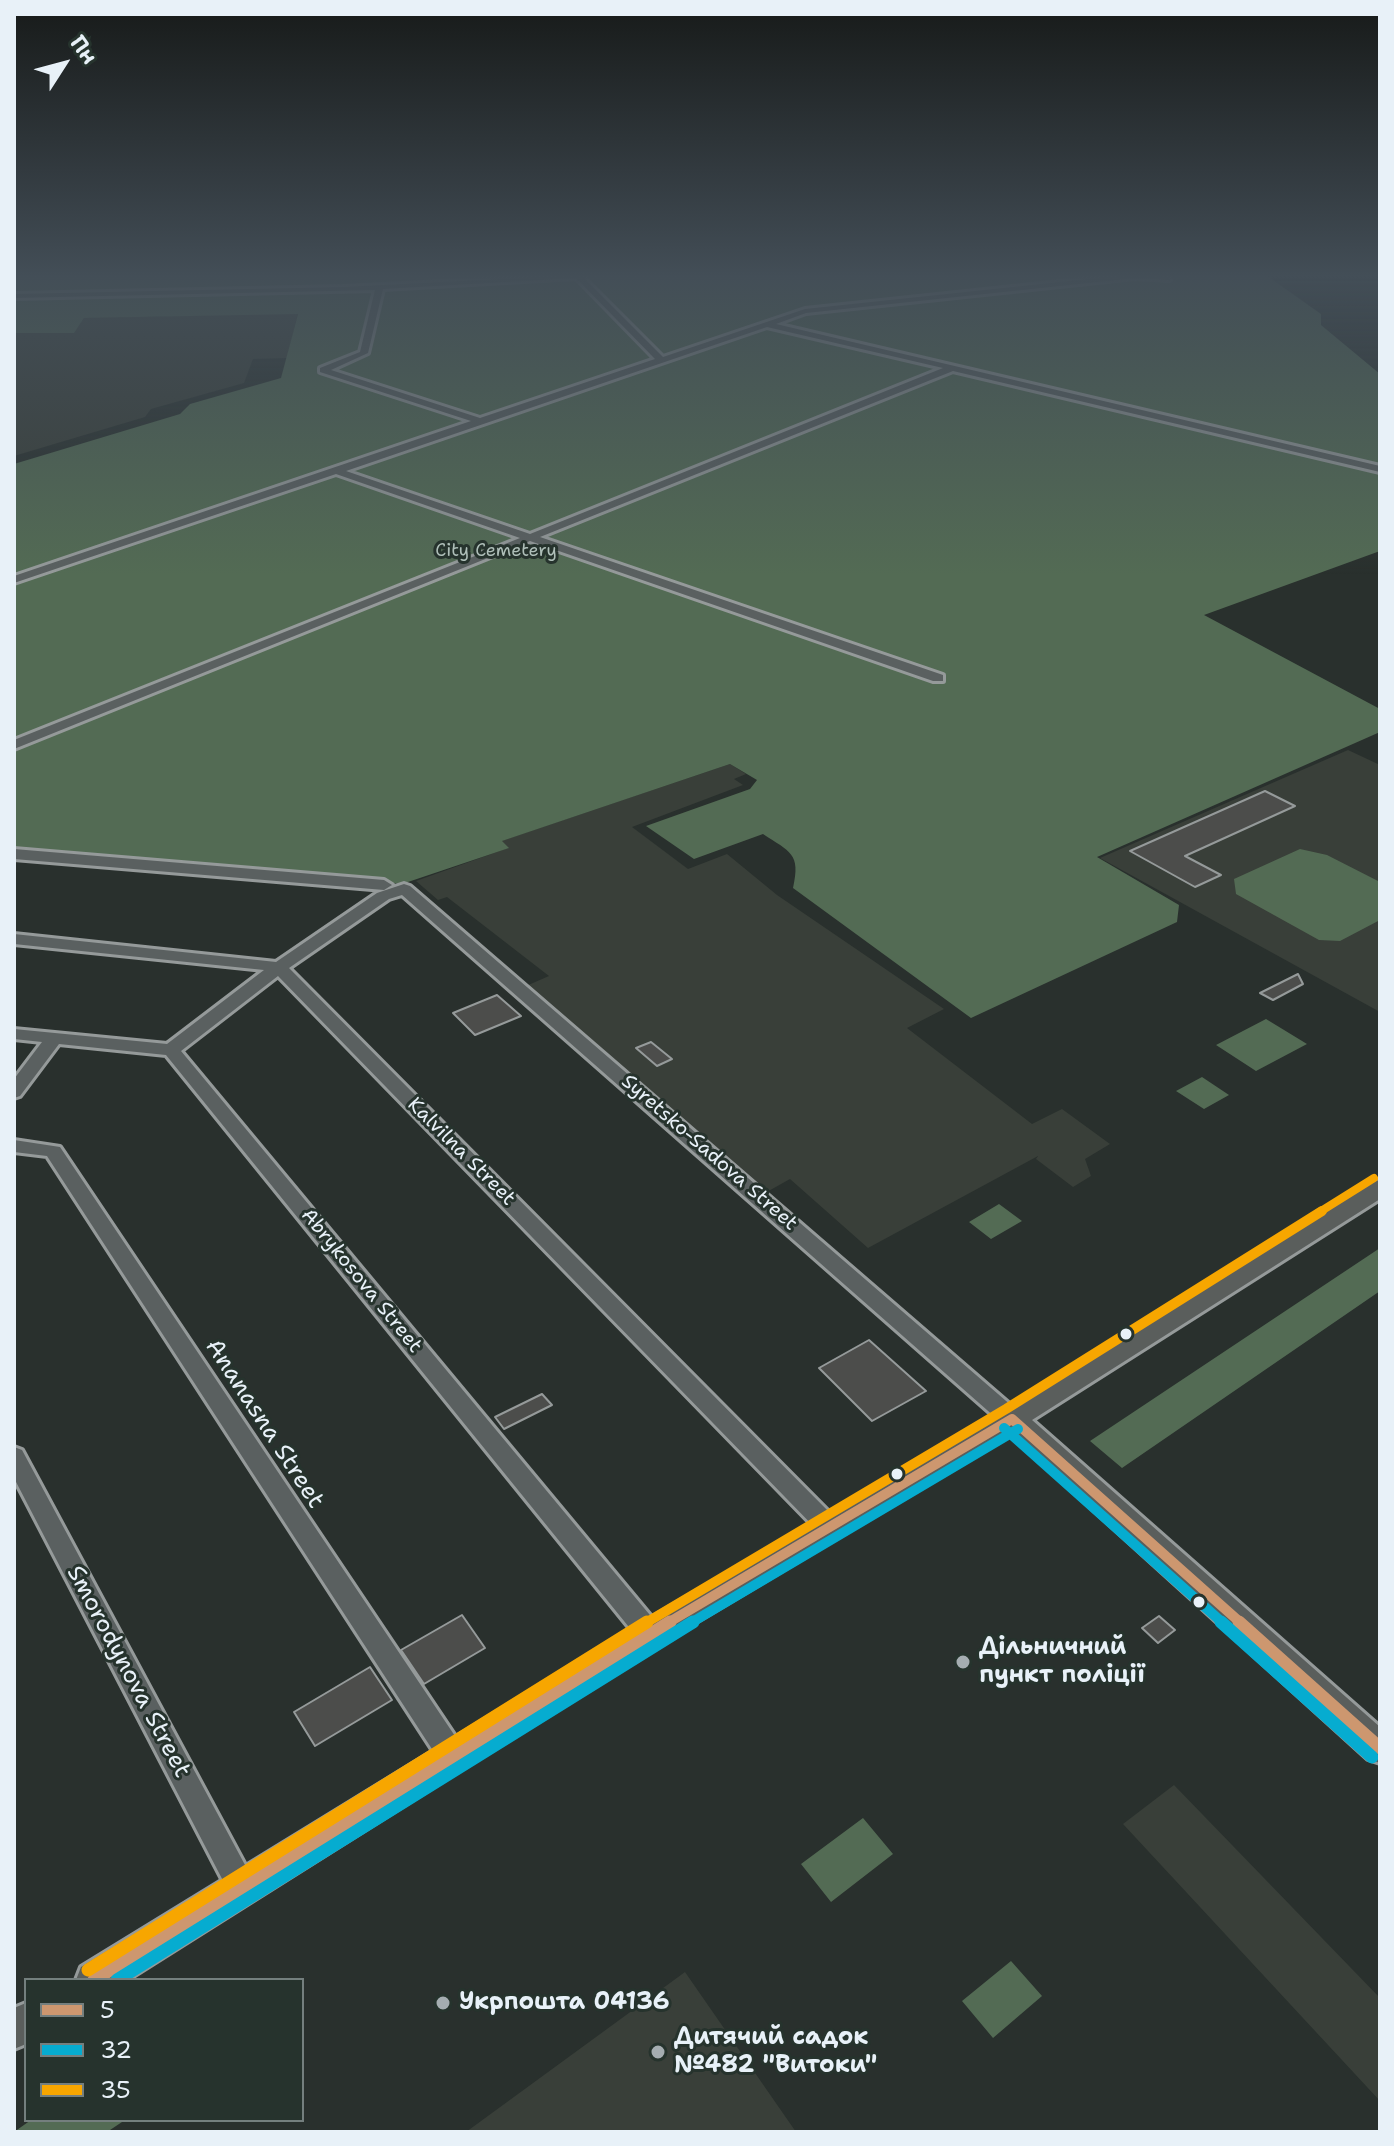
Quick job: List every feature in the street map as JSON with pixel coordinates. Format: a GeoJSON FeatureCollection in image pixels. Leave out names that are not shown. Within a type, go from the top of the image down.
{"type":"FeatureCollection","features":[{"type":"Feature","properties":{"kind":"main road"},"geometry":{"type":"LineString","coordinates":[[97,1978],[650,1634],[1012,1419],[1380,1188]]}},
{"type":"Feature","properties":{"kind":"main road"},"geometry":{"type":"LineString","coordinates":[[1012,1419],[1380,1748]]}},
{"type":"Feature","properties":{"kind":"street"},"geometry":{"type":"LineString","coordinates":[[339,375],[482,422]]}},
{"type":"Feature","properties":{"kind":"street"},"geometry":{"type":"LineString","coordinates":[[14,580],[617,375]]}},
{"type":"Feature","properties":{"kind":"street"},"geometry":{"type":"LineString","coordinates":[[14,745],[934,375]]}},
{"type":"Feature","properties":{"kind":"street"},"geometry":{"type":"LineString","coordinates":[[982,375],[1380,469]]}},
{"type":"Feature","properties":{"kind":"street"},"geometry":{"type":"LineString","coordinates":[[337,471],[938,678]]}},
{"type":"Feature","properties":{"kind":"street"},"geometry":{"type":"LineString","coordinates":[[14,854],[384,885]]}},
{"type":"Feature","properties":{"kind":"street","name":"Syretsko-Sadova Street"},"geometry":{"type":"LineString","coordinates":[[279,967],[383,896],[404,889],[1012,1419]]}},
{"type":"Feature","properties":{"kind":"street"},"geometry":{"type":"LineString","coordinates":[[14,939],[279,967]]}},
{"type":"Feature","properties":{"kind":"street"},"geometry":{"type":"LineString","coordinates":[[14,1034],[171,1050],[279,967]]}},
{"type":"Feature","properties":{"kind":"street","name":"Kalvilna Street"},"geometry":{"type":"LineString","coordinates":[[279,967],[829,1527]]}},
{"type":"Feature","properties":{"kind":"street"},"geometry":{"type":"LineString","coordinates":[[14,1092],[54,1038]]}},
{"type":"Feature","properties":{"kind":"street","name":"Abrykosova Street"},"geometry":{"type":"LineString","coordinates":[[171,1050],[650,1634]]}},
{"type":"Feature","properties":{"kind":"street","name":"Ananasna Street"},"geometry":{"type":"LineString","coordinates":[[14,1146],[53,1151],[453,1757]]}},
{"type":"Feature","properties":{"kind":"street","name":"Smorodynova Street"},"geometry":{"type":"LineString","coordinates":[[14,1456],[242,1888]]}},
{"type":"Feature","properties":{"kind":"shaded area"},"geometry":{"type":"Polygon","coordinates":[[[14,375],[247,375],[244,383],[151,409],[145,417],[14,456],[14,375]]]}},
{"type":"Feature","properties":{"kind":"shaded area"},"geometry":{"type":"Polygon","coordinates":[[[1348,750],[1380,765],[1380,1012],[1100,858],[1348,750]]]}},
{"type":"Feature","properties":{"kind":"shaded area"},"geometry":{"type":"Polygon","coordinates":[[[730,764],[746,774],[734,779],[743,785],[632,827],[688,869],[727,854],[777,895],[944,1009],[907,1028],[1032,1124],[1062,1109],[1110,1144],[1085,1159],[1091,1176],[1073,1187],[1036,1159],[1038,1156],[868,1248],[790,1179],[765,1193],[526,986],[549,976],[447,897],[438,900],[416,881],[508,848],[501,841],[730,764]]]}},
{"type":"Feature","properties":{"kind":"shaded area"},"geometry":{"type":"Polygon","coordinates":[[[1174,1785],[1380,1998],[1380,2101],[1123,1824],[1174,1785]]]}},
{"type":"Feature","properties":{"kind":"shaded area","name":"Дитячий садок №482 \"Витоки\""},"geometry":{"type":"Polygon","coordinates":[[[685,1972],[796,2132],[466,2132],[685,1972]]]}},
{"type":"Feature","properties":{"kind":"green space","name":"City Cemetery"},"geometry":{"type":"Polygon","coordinates":[[[282,375],[1380,375],[1380,551],[1204,615],[1380,709],[1380,732],[1097,857],[1179,905],[1177,922],[971,1018],[793,888],[794,860],[786,850],[763,834],[694,859],[646,826],[750,789],[757,780],[730,764],[502,841],[509,848],[402,884],[14,849],[14,464],[180,414],[190,404],[281,378],[282,375]]]}},
{"type":"Feature","properties":{"kind":"green space"},"geometry":{"type":"Polygon","coordinates":[[[1300,849],[1327,855],[1380,882],[1380,920],[1340,941],[1319,940],[1236,894],[1234,879],[1300,849]]]}},
{"type":"Feature","properties":{"kind":"green space"},"geometry":{"type":"Polygon","coordinates":[[[1266,1019],[1307,1044],[1256,1071],[1216,1045],[1266,1019]]]}},
{"type":"Feature","properties":{"kind":"green space"},"geometry":{"type":"Polygon","coordinates":[[[1202,1077],[1229,1095],[1204,1109],[1176,1091],[1202,1077]]]}},
{"type":"Feature","properties":{"kind":"green space"},"geometry":{"type":"Polygon","coordinates":[[[999,1204],[1022,1221],[991,1239],[969,1222],[999,1204]]]}},
{"type":"Feature","properties":{"kind":"green space"},"geometry":{"type":"Polygon","coordinates":[[[1380,1248],[1380,1291],[1122,1468],[1090,1441],[1380,1248]]]}},
{"type":"Feature","properties":{"kind":"green space"},"geometry":{"type":"Polygon","coordinates":[[[863,1818],[893,1854],[831,1902],[801,1864],[863,1818]]]}},
{"type":"Feature","properties":{"kind":"green space"},"geometry":{"type":"Polygon","coordinates":[[[1011,1961],[1042,1996],[993,2038],[962,2001],[1011,1961]]]}},
{"type":"Feature","properties":{"kind":"green space"},"geometry":{"type":"Polygon","coordinates":[[[28,2122],[122,2122],[107,2132],[14,2132],[28,2122]]]}},
{"type":"Feature","properties":{"kind":"building"},"geometry":{"type":"Polygon","coordinates":[[[1265,791],[1295,806],[1185,856],[1221,875],[1195,887],[1130,851],[1265,791]]]}},
{"type":"Feature","properties":{"kind":"building"},"geometry":{"type":"Polygon","coordinates":[[[1298,974],[1303,984],[1273,1000],[1260,993],[1298,974]]]}},
{"type":"Feature","properties":{"kind":"building"},"geometry":{"type":"Polygon","coordinates":[[[497,995],[521,1016],[475,1035],[453,1013],[497,995]]]}},
{"type":"Feature","properties":{"kind":"building"},"geometry":{"type":"Polygon","coordinates":[[[651,1042],[672,1059],[657,1066],[636,1048],[651,1042]]]}},
{"type":"Feature","properties":{"kind":"building"},"geometry":{"type":"Polygon","coordinates":[[[869,1340],[926,1391],[872,1421],[819,1368],[869,1340]]]}},
{"type":"Feature","properties":{"kind":"building"},"geometry":{"type":"Polygon","coordinates":[[[542,1394],[552,1405],[504,1429],[495,1417],[542,1394]]]}},
{"type":"Feature","properties":{"kind":"building"},"geometry":{"type":"Polygon","coordinates":[[[462,1615],[485,1648],[424,1684],[401,1650],[462,1615]]]}},
{"type":"Feature","properties":{"kind":"building"},"geometry":{"type":"Polygon","coordinates":[[[1159,1616],[1175,1630],[1158,1643],[1142,1628],[1159,1616]]]}},
{"type":"Feature","properties":{"kind":"building"},"geometry":{"type":"Polygon","coordinates":[[[370,1667],[392,1700],[315,1746],[294,1712],[370,1667]]]}},
{"type":"Feature","properties":{"kind":"transit line","name":"35"},"geometry":{"type":"LineString","coordinates":[[88,1970],[644,1624],[1006,1409],[1374,1178]]}},
{"type":"Feature","properties":{"kind":"transit line","name":"5"},"geometry":{"type":"LineString","coordinates":[[1012,1419],[1380,1748]]}},
{"type":"Feature","properties":{"kind":"transit line","name":"5"},"geometry":{"type":"LineString","coordinates":[[97,1978],[650,1634],[1012,1419]]}},
{"type":"Feature","properties":{"kind":"transit line","name":"32"},"geometry":{"type":"LineString","coordinates":[[1004,1428],[1372,1757]]}},
{"type":"Feature","properties":{"kind":"transit line","name":"32"},"geometry":{"type":"LineString","coordinates":[[120,1978],[656,1644],[1018,1429]]}},
{"type":"Feature","properties":{"kind":"place","name":"Дільничний пункт поліції"},"geometry":{"type":"Point","coordinates":[963,1662]}},
{"type":"Feature","properties":{"kind":"place","name":"Укрпошта 04136"},"geometry":{"type":"Point","coordinates":[443,2003]}},
{"type":"Feature","properties":{"kind":"place","name":"Дитячий садок №482 \"Витоки\""},"geometry":{"type":"Point","coordinates":[658,2052]}}]}
